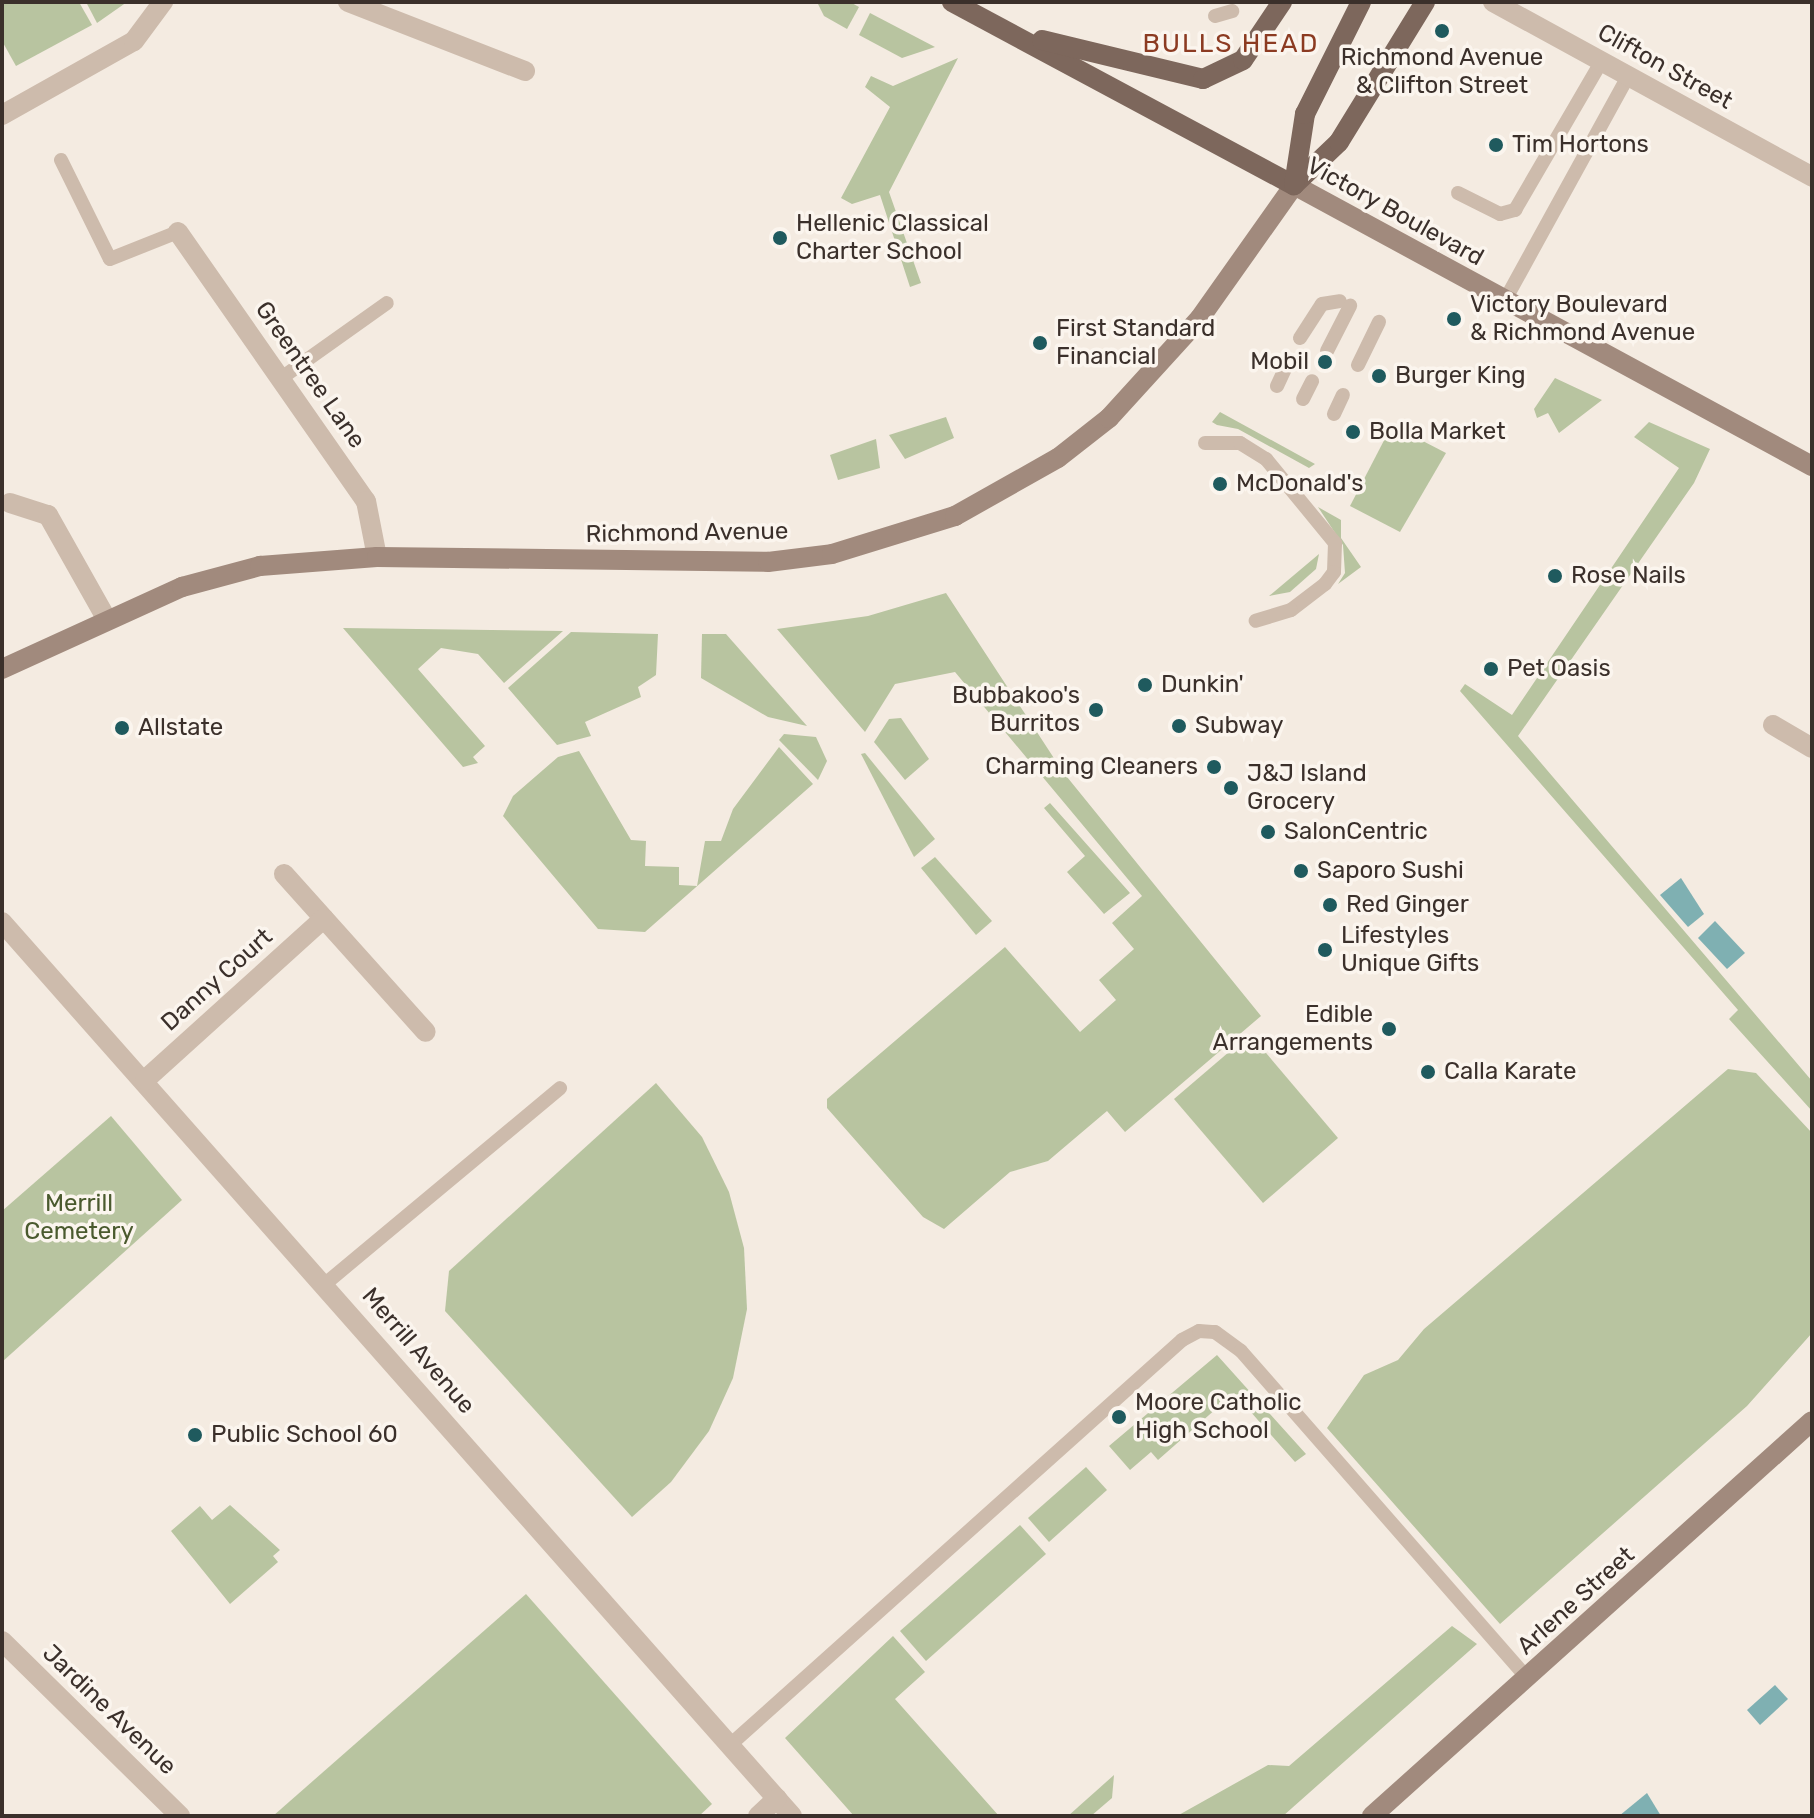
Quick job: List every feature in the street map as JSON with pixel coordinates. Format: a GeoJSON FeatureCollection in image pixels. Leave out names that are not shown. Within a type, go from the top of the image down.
{"type":"FeatureCollection","features":[{"type":"Feature","properties":{"kind":"main road","name":"Victory Boulevard"},"geometry":{"type":"LineString","coordinates":[[952,2],[1812,466]]}},
{"type":"Feature","properties":{"kind":"main road"},"geometry":{"type":"LineString","coordinates":[[996,26],[1158,74],[1203,79],[1243,60],[1282,2]]}},
{"type":"Feature","properties":{"kind":"main road","name":"Richmond Avenue"},"geometry":{"type":"LineString","coordinates":[[1294,185],[1305,114],[1361,2]]}},
{"type":"Feature","properties":{"kind":"main road","name":"Richmond Avenue"},"geometry":{"type":"LineString","coordinates":[[2,669],[106,618],[260,566],[377,557],[768,562],[832,554],[955,516],[1058,458],[1116,412],[1200,318],[1294,185],[1339,142],[1425,2]]}},
{"type":"Feature","properties":{"kind":"main road","name":"Arlene Street"},"geometry":{"type":"LineString","coordinates":[[1372,1816],[1812,1421]]}},
{"type":"Feature","properties":{"kind":"street"},"geometry":{"type":"LineString","coordinates":[[2,115],[134,41],[163,2]]}},
{"type":"Feature","properties":{"kind":"street"},"geometry":{"type":"LineString","coordinates":[[348,2],[525,71]]}},
{"type":"Feature","properties":{"kind":"street","name":"Clifton Street"},"geometry":{"type":"LineString","coordinates":[[1493,2],[1812,177]]}},
{"type":"Feature","properties":{"kind":"street","name":"Greentree Lane"},"geometry":{"type":"LineString","coordinates":[[178,232],[366,501],[377,557]]}},
{"type":"Feature","properties":{"kind":"street"},"geometry":{"type":"LineString","coordinates":[[10,503],[48,515],[106,618]]}},
{"type":"Feature","properties":{"kind":"street"},"geometry":{"type":"LineString","coordinates":[[1773,725],[1812,748]]}},
{"type":"Feature","properties":{"kind":"street"},"geometry":{"type":"LineString","coordinates":[[284,874],[426,1032]]}},
{"type":"Feature","properties":{"kind":"street","name":"Danny Court"},"geometry":{"type":"LineString","coordinates":[[145,1080],[324,918]]}},
{"type":"Feature","properties":{"kind":"street","name":"Merrill Avenue"},"geometry":{"type":"LineString","coordinates":[[2,922],[145,1080],[792,1816]]}},
{"type":"Feature","properties":{"kind":"street","name":"Jardine Avenue"},"geometry":{"type":"LineString","coordinates":[[2,1641],[180,1816]]}},
{"type":"Feature","properties":{"kind":"street"},"geometry":{"type":"LineString","coordinates":[[758,1816],[777,1798]]}},
{"type":"Feature","properties":{"kind":"lane"},"geometry":{"type":"LineString","coordinates":[[1215,16],[1232,11]]}},
{"type":"Feature","properties":{"kind":"lane"},"geometry":{"type":"LineString","coordinates":[[1458,193],[1500,214],[1515,210],[1601,62]]}},
{"type":"Feature","properties":{"kind":"lane"},"geometry":{"type":"LineString","coordinates":[[1504,302],[1628,76]]}},
{"type":"Feature","properties":{"kind":"lane"},"geometry":{"type":"LineString","coordinates":[[61,160],[110,259],[178,232]]}},
{"type":"Feature","properties":{"kind":"lane"},"geometry":{"type":"LineString","coordinates":[[280,379],[387,303]]}},
{"type":"Feature","properties":{"kind":"lane"},"geometry":{"type":"LineString","coordinates":[[1300,338],[1322,304],[1345,304],[1327,351]]}},
{"type":"Feature","properties":{"kind":"lane"},"geometry":{"type":"LineString","coordinates":[[1358,365],[1379,322]]}},
{"type":"Feature","properties":{"kind":"lane"},"geometry":{"type":"LineString","coordinates":[[1277,386],[1285,369]]}},
{"type":"Feature","properties":{"kind":"lane"},"geometry":{"type":"LineString","coordinates":[[1303,399],[1312,381]]}},
{"type":"Feature","properties":{"kind":"lane"},"geometry":{"type":"LineString","coordinates":[[1334,414],[1343,395]]}},
{"type":"Feature","properties":{"kind":"lane"},"geometry":{"type":"LineString","coordinates":[[1205,443],[1240,443],[1266,459],[1335,543],[1334,572],[1325,584],[1291,610],[1256,621]]}},
{"type":"Feature","properties":{"kind":"lane"},"geometry":{"type":"LineString","coordinates":[[325,1284],[560,1088]]}},
{"type":"Feature","properties":{"kind":"lane"},"geometry":{"type":"LineString","coordinates":[[730,1745],[1182,1340],[1199,1331],[1215,1332],[1241,1351],[1528,1679]]}},
{"type":"Feature","properties":{"kind":"green space"},"geometry":{"type":"Polygon","coordinates":[[[2,2],[79,2],[92,25],[16,66],[2,41],[2,2]]]}},
{"type":"Feature","properties":{"kind":"green space"},"geometry":{"type":"Polygon","coordinates":[[[86,2],[127,2],[97,23],[86,2]]]}},
{"type":"Feature","properties":{"kind":"green space"},"geometry":{"type":"Polygon","coordinates":[[[817,2],[850,2],[859,7],[847,29],[824,16],[817,2]]]}},
{"type":"Feature","properties":{"kind":"green space"},"geometry":{"type":"Polygon","coordinates":[[[870,13],[935,47],[902,58],[859,35],[870,13]]]}},
{"type":"Feature","properties":{"kind":"green space"},"geometry":{"type":"Polygon","coordinates":[[[958,58],[889,192],[921,283],[910,287],[880,195],[852,204],[841,198],[890,107],[865,87],[871,76],[893,86],[958,58]]]}},
{"type":"Feature","properties":{"kind":"green space"},"geometry":{"type":"Polygon","coordinates":[[[1555,378],[1602,400],[1559,433],[1548,413],[1537,418],[1534,409],[1555,378]]]}},
{"type":"Feature","properties":{"kind":"green space"},"geometry":{"type":"Polygon","coordinates":[[[1220,412],[1315,464],[1309,468],[1238,429],[1217,425],[1212,422],[1220,412]]]}},
{"type":"Feature","properties":{"kind":"green space"},"geometry":{"type":"Polygon","coordinates":[[[946,417],[954,438],[905,459],[889,435],[946,417]]]}},
{"type":"Feature","properties":{"kind":"green space"},"geometry":{"type":"Polygon","coordinates":[[[1649,422],[1710,449],[1694,483],[1518,736],[1812,1081],[1812,1111],[1729,1019],[1738,1010],[1460,691],[1465,684],[1512,715],[1679,468],[1634,437],[1649,422]]]}},
{"type":"Feature","properties":{"kind":"green space"},"geometry":{"type":"Polygon","coordinates":[[[1392,425],[1446,453],[1400,532],[1350,506],[1392,425]]]}},
{"type":"Feature","properties":{"kind":"green space"},"geometry":{"type":"Polygon","coordinates":[[[876,439],[880,468],[838,480],[830,455],[876,439]]]}},
{"type":"Feature","properties":{"kind":"green space"},"geometry":{"type":"Polygon","coordinates":[[[1318,507],[1341,520],[1341,538],[1361,567],[1338,584],[1345,573],[1343,545],[1318,507]]]}},
{"type":"Feature","properties":{"kind":"green space"},"geometry":{"type":"Polygon","coordinates":[[[1319,554],[1316,569],[1290,592],[1269,596],[1319,554]]]}},
{"type":"Feature","properties":{"kind":"green space"},"geometry":{"type":"Polygon","coordinates":[[[946,593],[1063,772],[1261,1016],[1125,1132],[1107,1111],[1048,1161],[1010,1172],[944,1229],[923,1217],[827,1108],[827,1099],[1005,947],[1080,1032],[1116,1000],[1099,980],[1134,949],[1112,923],[1142,896],[955,672],[895,684],[865,732],[777,629],[868,616],[946,593]]]}},
{"type":"Feature","properties":{"kind":"green space"},"geometry":{"type":"Polygon","coordinates":[[[343,628],[563,631],[504,683],[478,654],[441,648],[418,669],[485,746],[473,757],[478,763],[463,767],[343,628]]]}},
{"type":"Feature","properties":{"kind":"green space"},"geometry":{"type":"Polygon","coordinates":[[[571,632],[658,634],[656,675],[638,687],[641,697],[585,722],[591,736],[557,745],[508,688],[571,632]]]}},
{"type":"Feature","properties":{"kind":"green space"},"geometry":{"type":"Polygon","coordinates":[[[702,634],[726,634],[807,726],[768,717],[701,678],[702,634]]]}},
{"type":"Feature","properties":{"kind":"green space"},"geometry":{"type":"Polygon","coordinates":[[[901,718],[929,759],[905,780],[874,742],[889,719],[901,718]]]}},
{"type":"Feature","properties":{"kind":"green space"},"geometry":{"type":"Polygon","coordinates":[[[784,734],[816,737],[827,761],[818,780],[779,740],[784,734]]]}},
{"type":"Feature","properties":{"kind":"green space"},"geometry":{"type":"Polygon","coordinates":[[[779,747],[813,784],[645,932],[598,929],[503,816],[513,796],[558,757],[579,751],[631,840],[646,841],[645,866],[679,867],[679,885],[697,886],[705,841],[721,841],[733,809],[779,747]]]}},
{"type":"Feature","properties":{"kind":"green space"},"geometry":{"type":"Polygon","coordinates":[[[865,753],[935,839],[914,857],[861,754],[865,753]]]}},
{"type":"Feature","properties":{"kind":"green space"},"geometry":{"type":"Polygon","coordinates":[[[1050,803],[1130,893],[1104,914],[1067,872],[1085,856],[1044,808],[1050,803]]]}},
{"type":"Feature","properties":{"kind":"green space"},"geometry":{"type":"Polygon","coordinates":[[[935,857],[992,921],[976,935],[921,868],[935,857]]]}},
{"type":"Feature","properties":{"kind":"green space"},"geometry":{"type":"Polygon","coordinates":[[[1250,1034],[1338,1138],[1263,1203],[1174,1099],[1250,1034]]]}},
{"type":"Feature","properties":{"kind":"green space"},"geometry":{"type":"Polygon","coordinates":[[[1728,1069],[1756,1073],[1812,1133],[1812,1333],[1747,1406],[1500,1624],[1327,1428],[1364,1375],[1398,1360],[1424,1329],[1728,1069]]]}},
{"type":"Feature","properties":{"kind":"green space"},"geometry":{"type":"Polygon","coordinates":[[[656,1083],[702,1137],[729,1192],[744,1248],[747,1309],[733,1378],[709,1431],[671,1482],[632,1517],[445,1311],[449,1271],[656,1083]]]}},
{"type":"Feature","properties":{"kind":"green space","name":"Merrill Cemetery"},"geometry":{"type":"Polygon","coordinates":[[[111,1116],[182,1200],[2,1362],[2,1211],[111,1116]]]}},
{"type":"Feature","properties":{"kind":"green space"},"geometry":{"type":"Polygon","coordinates":[[[1217,1355],[1306,1454],[1295,1462],[1234,1393],[1158,1460],[1151,1452],[1130,1470],[1109,1446],[1217,1355]]]}},
{"type":"Feature","properties":{"kind":"green space"},"geometry":{"type":"Polygon","coordinates":[[[1086,1467],[1107,1490],[1049,1542],[1028,1518],[1086,1467]]]}},
{"type":"Feature","properties":{"kind":"green space"},"geometry":{"type":"Polygon","coordinates":[[[230,1505],[280,1550],[273,1556],[278,1562],[230,1604],[171,1531],[200,1506],[212,1520],[230,1505]]]}},
{"type":"Feature","properties":{"kind":"green space"},"geometry":{"type":"Polygon","coordinates":[[[1020,1525],[1046,1554],[926,1661],[900,1631],[1020,1525]]]}},
{"type":"Feature","properties":{"kind":"green space"},"geometry":{"type":"Polygon","coordinates":[[[526,1594],[712,1804],[699,1816],[273,1816],[526,1594]]]}},
{"type":"Feature","properties":{"kind":"green space"},"geometry":{"type":"Polygon","coordinates":[[[1452,1626],[1477,1644],[1283,1816],[1177,1816],[1268,1765],[1289,1766],[1452,1626]]]}},
{"type":"Feature","properties":{"kind":"green space"},"geometry":{"type":"Polygon","coordinates":[[[893,1636],[925,1672],[895,1699],[999,1816],[854,1816],[785,1738],[893,1636]]]}},
{"type":"Feature","properties":{"kind":"green space"},"geometry":{"type":"Polygon","coordinates":[[[1114,1775],[1112,1798],[1091,1816],[1068,1816],[1114,1775]]]}},
{"type":"Feature","properties":{"kind":"water"},"geometry":{"type":"Polygon","coordinates":[[[1681,878],[1704,914],[1688,927],[1660,895],[1681,878]]]}},
{"type":"Feature","properties":{"kind":"water"},"geometry":{"type":"Polygon","coordinates":[[[1715,921],[1745,953],[1727,969],[1698,938],[1715,921]]]}},
{"type":"Feature","properties":{"kind":"water"},"geometry":{"type":"Polygon","coordinates":[[[1775,1685],[1788,1699],[1760,1725],[1747,1710],[1775,1685]]]}},
{"type":"Feature","properties":{"kind":"water"},"geometry":{"type":"Polygon","coordinates":[[[1647,1793],[1661,1816],[1619,1816],[1647,1793]]]}},
{"type":"Feature","properties":{"kind":"place","name":"Richmond Avenue & Clifton Street"},"geometry":{"type":"Point","coordinates":[1442,31]}},
{"type":"Feature","properties":{"kind":"place","name":"Tim Hortons"},"geometry":{"type":"Point","coordinates":[1496,145]}},
{"type":"Feature","properties":{"kind":"place","name":"Hellenic Classical Charter School"},"geometry":{"type":"Point","coordinates":[780,238]}},
{"type":"Feature","properties":{"kind":"place","name":"Victory Boulevard & Richmond Avenue"},"geometry":{"type":"Point","coordinates":[1454,319]}},
{"type":"Feature","properties":{"kind":"place","name":"First Standard Financial"},"geometry":{"type":"Point","coordinates":[1040,343]}},
{"type":"Feature","properties":{"kind":"place","name":"Mobil"},"geometry":{"type":"Point","coordinates":[1325,362]}},
{"type":"Feature","properties":{"kind":"place","name":"Burger King"},"geometry":{"type":"Point","coordinates":[1379,376]}},
{"type":"Feature","properties":{"kind":"place","name":"Bolla Market"},"geometry":{"type":"Point","coordinates":[1353,432]}},
{"type":"Feature","properties":{"kind":"place","name":"McDonald's"},"geometry":{"type":"Point","coordinates":[1220,484]}},
{"type":"Feature","properties":{"kind":"place","name":"Rose Nails"},"geometry":{"type":"Point","coordinates":[1555,576]}},
{"type":"Feature","properties":{"kind":"place","name":"Pet Oasis"},"geometry":{"type":"Point","coordinates":[1491,669]}},
{"type":"Feature","properties":{"kind":"place","name":"Dunkin'"},"geometry":{"type":"Point","coordinates":[1145,685]}},
{"type":"Feature","properties":{"kind":"place","name":"Bubbakoo's Burritos"},"geometry":{"type":"Point","coordinates":[1096,710]}},
{"type":"Feature","properties":{"kind":"place","name":"Subway"},"geometry":{"type":"Point","coordinates":[1179,726]}},
{"type":"Feature","properties":{"kind":"place","name":"Allstate"},"geometry":{"type":"Point","coordinates":[122,728]}},
{"type":"Feature","properties":{"kind":"place","name":"Charming Cleaners"},"geometry":{"type":"Point","coordinates":[1214,767]}},
{"type":"Feature","properties":{"kind":"place","name":"J&J Island Grocery"},"geometry":{"type":"Point","coordinates":[1231,788]}},
{"type":"Feature","properties":{"kind":"place","name":"SalonCentric"},"geometry":{"type":"Point","coordinates":[1268,832]}},
{"type":"Feature","properties":{"kind":"place","name":"Saporo Sushi"},"geometry":{"type":"Point","coordinates":[1301,871]}},
{"type":"Feature","properties":{"kind":"place","name":"Red Ginger"},"geometry":{"type":"Point","coordinates":[1330,905]}},
{"type":"Feature","properties":{"kind":"place","name":"Lifestyles Unique Gifts"},"geometry":{"type":"Point","coordinates":[1325,950]}},
{"type":"Feature","properties":{"kind":"place","name":"Edible Arrangements"},"geometry":{"type":"Point","coordinates":[1389,1029]}},
{"type":"Feature","properties":{"kind":"place","name":"Calla Karate"},"geometry":{"type":"Point","coordinates":[1428,1072]}},
{"type":"Feature","properties":{"kind":"place","name":"Moore Catholic High School"},"geometry":{"type":"Point","coordinates":[1119,1417]}},
{"type":"Feature","properties":{"kind":"place","name":"Public School 60"},"geometry":{"type":"Point","coordinates":[195,1435]}},
{"type":"Feature","properties":{"kind":"district","name":"BULLS HEAD"},"geometry":{"type":"Point","coordinates":[1231,44]}}]}
